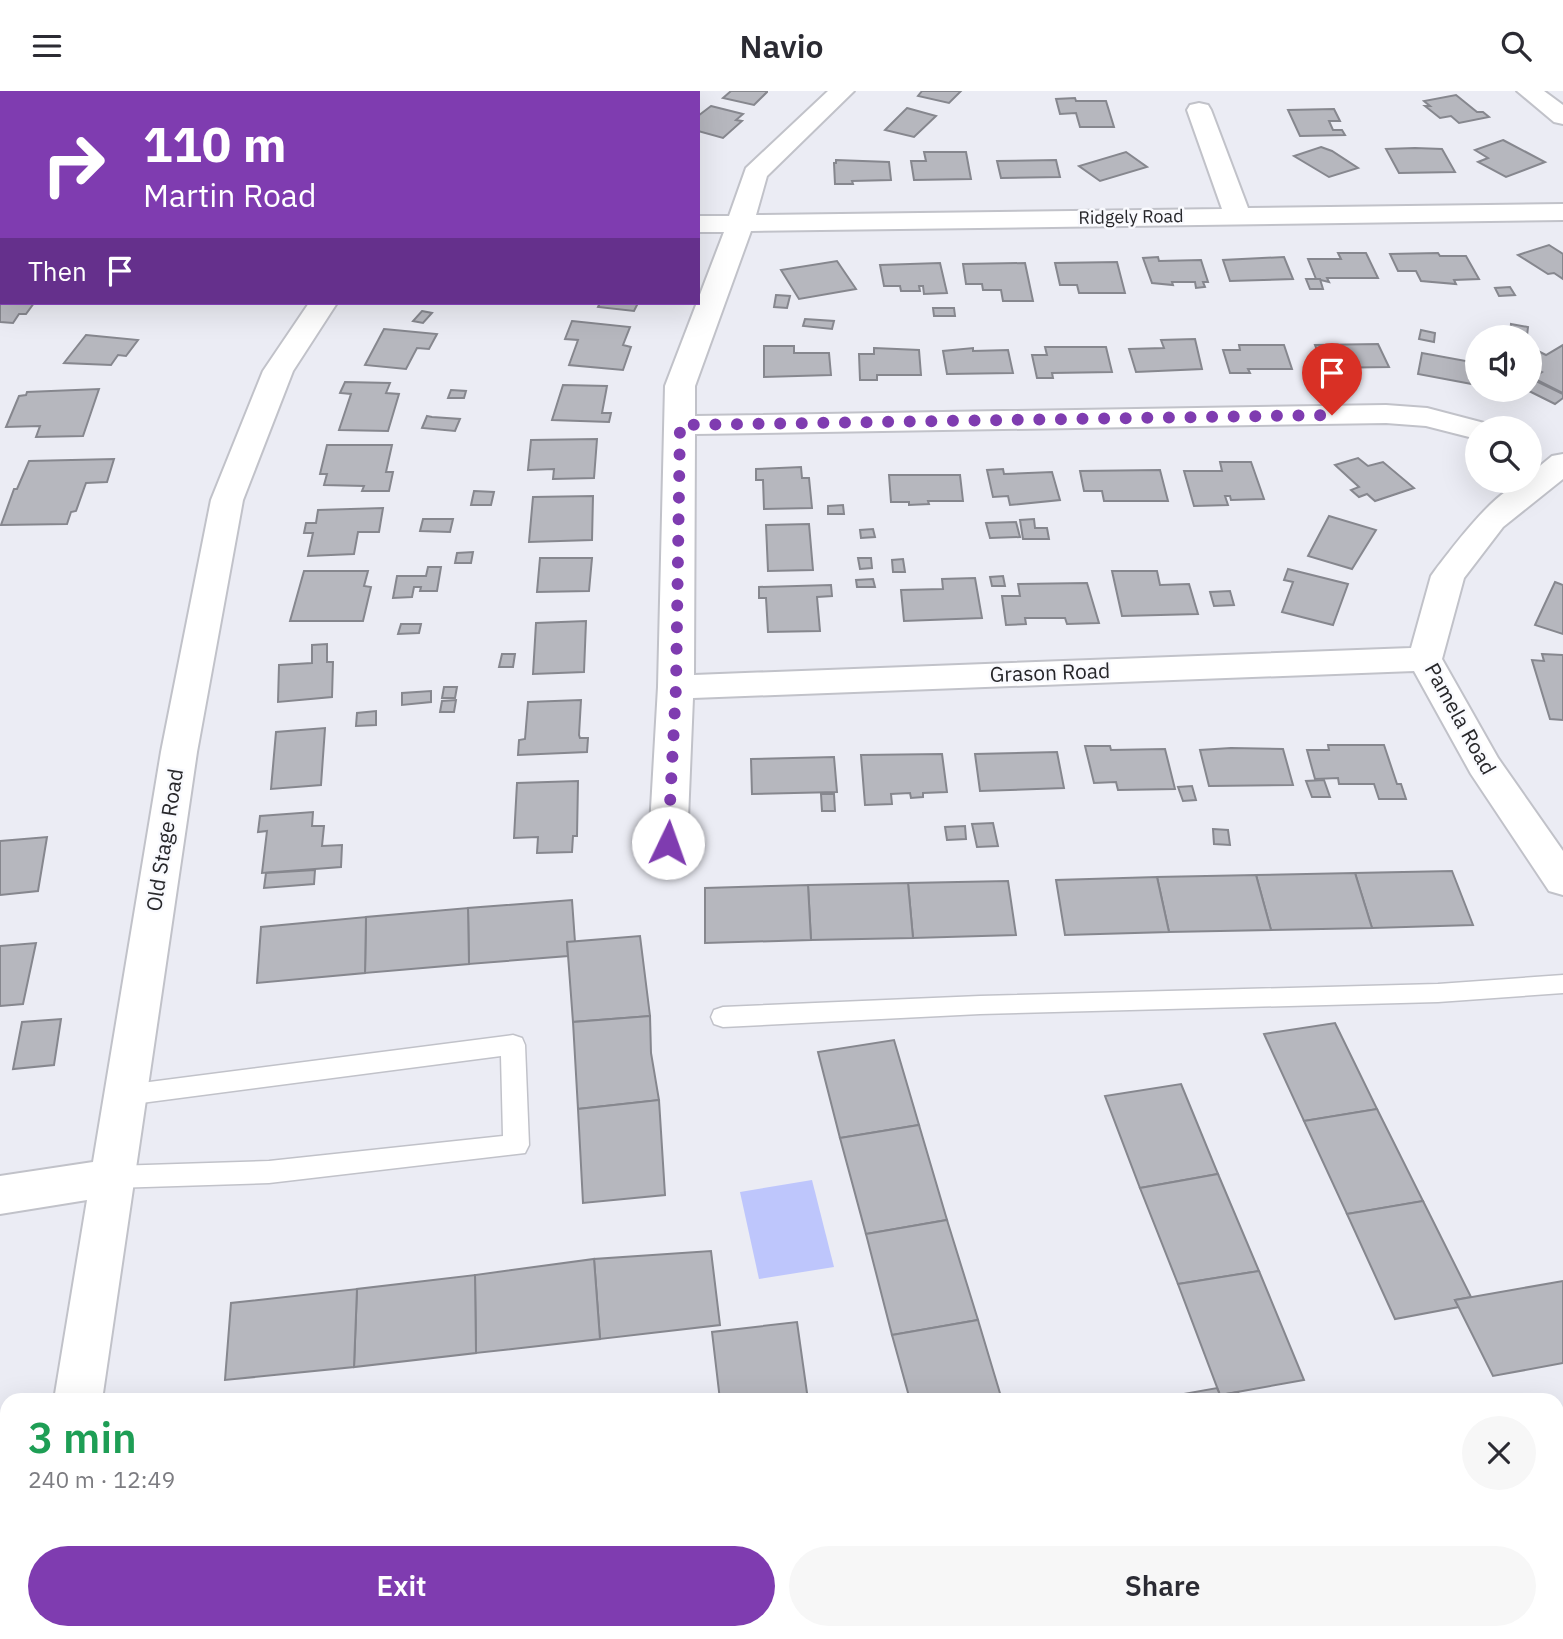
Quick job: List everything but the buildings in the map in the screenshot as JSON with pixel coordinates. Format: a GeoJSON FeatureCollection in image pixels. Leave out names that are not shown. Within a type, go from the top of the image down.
{"type":"FeatureCollection","features":[{"type":"Feature","properties":{"kind":"street"},"geometry":{"type":"LineString","coordinates":[[668,843],[676,687],[680,386],[740,224],[755,173],[842,91]]}},
{"type":"Feature","properties":{"kind":"street"},"geometry":{"type":"LineString","coordinates":[[1529,91],[1563,117]]}},
{"type":"Feature","properties":{"kind":"street"},"geometry":{"type":"LineString","coordinates":[[1199,110],[1237,215]]}},
{"type":"Feature","properties":{"kind":"street","name":"Ridgely Road"},"geometry":{"type":"LineString","coordinates":[[700,224],[1563,212]]}},
{"type":"Feature","properties":{"kind":"street","name":"Old Stage Road"},"geometry":{"type":"LineString","coordinates":[[79,1393],[179,752],[227,500],[278,371],[322,305]]}},
{"type":"Feature","properties":{"kind":"street"},"geometry":{"type":"LineString","coordinates":[[680,425],[1386,414],[1427,418],[1465,427]]}},
{"type":"Feature","properties":{"kind":"street","name":"Pamela Road"},"geometry":{"type":"LineString","coordinates":[[1549,462],[1492,520],[1447,576],[1424,659],[1484,765],[1563,881]]}},
{"type":"Feature","properties":{"kind":"street","name":"Grason Road"},"geometry":{"type":"LineString","coordinates":[[676,687],[1424,659]]}},
{"type":"Feature","properties":{"kind":"street"},"geometry":{"type":"LineString","coordinates":[[0,1195],[114,1177]]}},
{"type":"Feature","properties":{"kind":"lane"},"geometry":{"type":"LineString","coordinates":[[723,1017],[994,1005],[1438,993],[1563,984]]}},
{"type":"Feature","properties":{"kind":"lane"},"geometry":{"type":"LineString","coordinates":[[114,1177],[269,1172],[516,1145],[513,1045],[126,1095]]}},
{"type":"Feature","properties":{"kind":"shaded area"},"geometry":{"type":"Polygon","coordinates":[[[812,1180],[834,1267],[759,1279],[740,1192],[812,1180]]]}},
{"type":"Feature","properties":{"kind":"route"},"geometry":{"type":"LineString","coordinates":[[668,843],[676,687],[680,425],[1332,415]]}}]}
